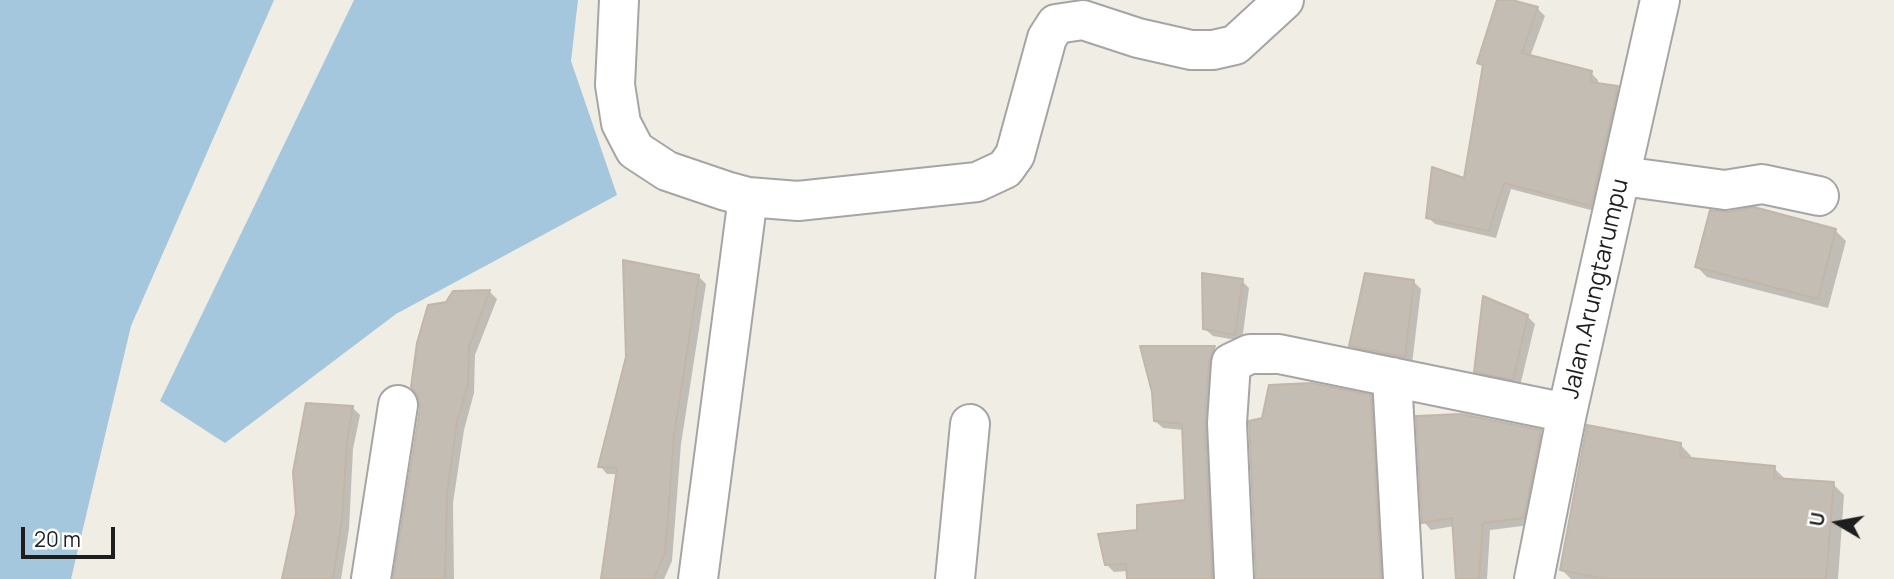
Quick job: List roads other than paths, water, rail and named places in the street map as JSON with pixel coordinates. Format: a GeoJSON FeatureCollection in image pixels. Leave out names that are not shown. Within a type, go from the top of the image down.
{"type":"FeatureCollection","features":[{"type":"Feature","properties":{"kind":"street"},"geometry":{"type":"LineString","coordinates":[[619,0],[615,85],[621,123],[635,150],[667,171],[748,197],[798,201],[977,182],[1005,169],[1015,155],[1047,38],[1056,24],[1083,20],[1138,38],[1191,50],[1213,50],[1235,45],[1284,0]]}},
{"type":"Feature","properties":{"kind":"street","name":"Jalan.Arungtarumpu"},"geometry":{"type":"LineString","coordinates":[[1534,579],[1567,413],[1660,0]]}},
{"type":"Feature","properties":{"kind":"street"},"geometry":{"type":"LineString","coordinates":[[1622,176],[1725,190],[1762,184],[1819,196]]}},
{"type":"Feature","properties":{"kind":"street"},"geometry":{"type":"LineString","coordinates":[[698,579],[748,197]]}},
{"type":"Feature","properties":{"kind":"street"},"geometry":{"type":"LineString","coordinates":[[1234,579],[1227,423],[1231,363],[1250,354],[1279,354],[1567,413]]}},
{"type":"Feature","properties":{"kind":"street"},"geometry":{"type":"LineString","coordinates":[[1392,377],[1404,579]]}},
{"type":"Feature","properties":{"kind":"street"},"geometry":{"type":"LineString","coordinates":[[371,579],[398,405]]}},
{"type":"Feature","properties":{"kind":"street"},"geometry":{"type":"LineString","coordinates":[[955,579],[970,424]]}},
{"type":"Feature","properties":{"kind":"water"},"geometry":{"type":"Polygon","coordinates":[[[0,0],[274,0],[131,326],[71,579],[0,579],[0,0]]]}},
{"type":"Feature","properties":{"kind":"water"},"geometry":{"type":"Polygon","coordinates":[[[354,0],[578,0],[571,61],[617,195],[396,314],[225,443],[160,401],[354,0]]]}}]}
